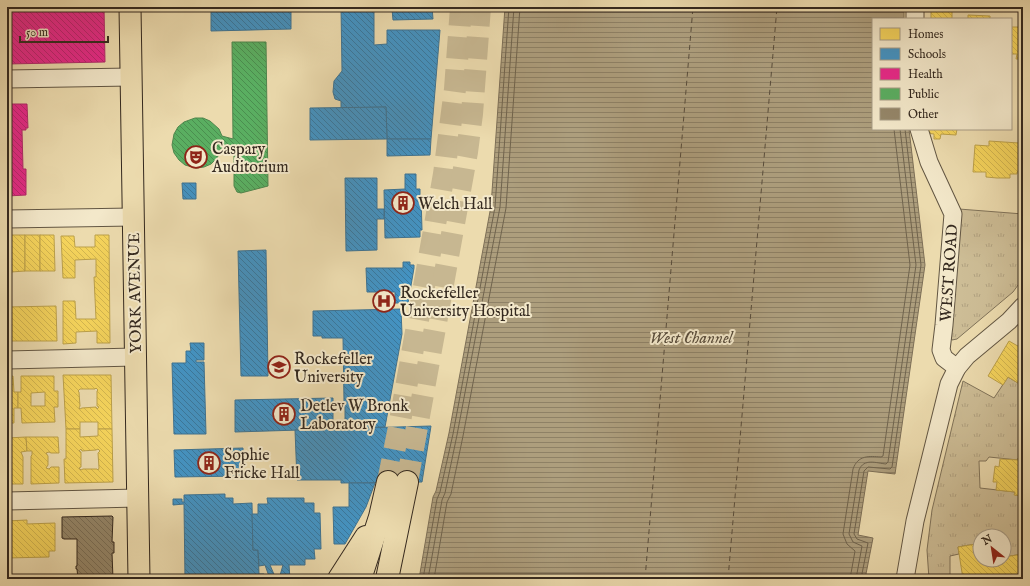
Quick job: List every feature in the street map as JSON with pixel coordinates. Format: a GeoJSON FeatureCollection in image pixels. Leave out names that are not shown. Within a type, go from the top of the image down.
{"type":"FeatureCollection","features":[{"type":"Feature","properties":{"kind":"highway"},"geometry":{"type":"LineString","coordinates":[[339,579],[380,517],[398,482],[392,557],[387,579]]}},
{"type":"Feature","properties":{"kind":"highway"},"geometry":{"type":"LineString","coordinates":[[360,579],[380,517]]}},
{"type":"Feature","properties":{"kind":"highway"},"geometry":{"type":"LineString","coordinates":[[382,579],[392,557]]}},
{"type":"Feature","properties":{"kind":"main road","name":"YORK AVENUE"},"geometry":{"type":"LineString","coordinates":[[130,7],[139,579]]}},
{"type":"Feature","properties":{"kind":"street"},"geometry":{"type":"LineString","coordinates":[[915,7],[915,18]]}},
{"type":"Feature","properties":{"kind":"street"},"geometry":{"type":"LineString","coordinates":[[7,79],[131,77]]}},
{"type":"Feature","properties":{"kind":"street","name":"WEST ROAD"},"geometry":{"type":"LineString","coordinates":[[919,130],[929,162],[953,214],[941,350],[944,358],[957,368]]}},
{"type":"Feature","properties":{"kind":"street"},"geometry":{"type":"LineString","coordinates":[[7,219],[133,217]]}},
{"type":"Feature","properties":{"kind":"street"},"geometry":{"type":"LineString","coordinates":[[905,579],[912,539],[946,392],[957,368],[967,356],[1020,314]]}},
{"type":"Feature","properties":{"kind":"street"},"geometry":{"type":"LineString","coordinates":[[7,360],[136,357]]}},
{"type":"Feature","properties":{"kind":"street"},"geometry":{"type":"LineString","coordinates":[[7,501],[138,498]]}},
{"type":"Feature","properties":{"kind":"green space"},"geometry":{"type":"Polygon","coordinates":[[[959,209],[1023,214],[1023,274],[1021,281],[1013,292],[957,339],[952,340],[950,336],[959,209]]]}},
{"type":"Feature","properties":{"kind":"green space"},"geometry":{"type":"Polygon","coordinates":[[[1008,377],[1023,386],[1023,458],[1018,458],[1018,460],[989,457],[986,461],[979,461],[980,488],[1015,492],[1015,495],[1023,496],[1023,554],[1012,556],[1012,528],[972,528],[972,545],[958,547],[959,554],[950,556],[950,579],[929,579],[927,550],[932,510],[963,381],[994,398],[1008,377]]]}},
{"type":"Feature","properties":{"kind":"water","name":"West Channel"},"geometry":{"type":"Polygon","coordinates":[[[505,7],[904,7],[904,18],[872,18],[872,130],[909,130],[925,265],[895,474],[868,471],[858,535],[873,538],[865,579],[419,579],[433,497],[436,491],[449,433],[491,206],[505,7]]]}},
{"type":"Feature","properties":{"kind":"building: Homes"},"geometry":{"type":"Polygon","coordinates":[[[931,7],[952,7],[952,18],[931,18],[931,7]]]}},
{"type":"Feature","properties":{"kind":"building: Homes"},"geometry":{"type":"Polygon","coordinates":[[[968,15],[990,16],[990,18],[968,18],[968,15]]]}},
{"type":"Feature","properties":{"kind":"building: Homes"},"geometry":{"type":"Polygon","coordinates":[[[1019,23],[1023,23],[1023,59],[1016,59],[1017,54],[1012,54],[1012,27],[1019,27],[1019,23]]]}},
{"type":"Feature","properties":{"kind":"building: Homes"},"geometry":{"type":"Polygon","coordinates":[[[926,130],[957,130],[956,135],[941,134],[940,139],[934,139],[934,134],[926,133],[926,130]]]}},
{"type":"Feature","properties":{"kind":"building: Homes"},"geometry":{"type":"Polygon","coordinates":[[[1020,135],[1023,136],[1023,172],[1010,174],[1010,178],[997,178],[986,177],[986,172],[973,172],[975,145],[989,146],[989,141],[1019,143],[1020,135]]]}},
{"type":"Feature","properties":{"kind":"building: Homes"},"geometry":{"type":"Polygon","coordinates":[[[7,235],[11,235],[11,272],[7,272],[7,235]]]}},
{"type":"Feature","properties":{"kind":"building: Homes"},"geometry":{"type":"Polygon","coordinates":[[[11,235],[25,235],[25,271],[11,272],[11,235]]]}},
{"type":"Feature","properties":{"kind":"building: Homes"},"geometry":{"type":"Polygon","coordinates":[[[25,235],[40,235],[40,271],[25,271],[25,235]]]}},
{"type":"Feature","properties":{"kind":"building: Homes"},"geometry":{"type":"Polygon","coordinates":[[[40,235],[54,235],[55,271],[40,271],[40,235]]]}},
{"type":"Feature","properties":{"kind":"building: Homes"},"geometry":{"type":"Polygon","coordinates":[[[95,235],[109,235],[110,343],[97,343],[97,331],[76,332],[76,343],[63,344],[63,301],[75,301],[76,319],[96,319],[94,277],[96,277],[96,259],[75,260],[75,278],[63,278],[61,236],[74,236],[75,247],[95,247],[95,235]]]}},
{"type":"Feature","properties":{"kind":"building: Homes"},"geometry":{"type":"Polygon","coordinates":[[[56,306],[57,341],[7,341],[7,307],[56,306]]]}},
{"type":"Feature","properties":{"kind":"building: Homes"},"geometry":{"type":"Polygon","coordinates":[[[1009,341],[1023,349],[1023,386],[1008,377],[1003,385],[988,376],[1009,341]]]}},
{"type":"Feature","properties":{"kind":"building: Homes"},"geometry":{"type":"Polygon","coordinates":[[[63,375],[111,375],[112,429],[98,429],[98,422],[80,422],[80,429],[66,429],[63,375]],[[96,388],[80,389],[78,391],[80,409],[96,407],[97,409],[99,407],[97,406],[98,390],[96,388]]]}},
{"type":"Feature","properties":{"kind":"building: Homes"},"geometry":{"type":"Polygon","coordinates":[[[13,376],[14,392],[18,392],[18,408],[14,408],[14,423],[7,423],[7,377],[13,376]]]}},
{"type":"Feature","properties":{"kind":"building: Homes"},"geometry":{"type":"Polygon","coordinates":[[[21,376],[54,376],[54,391],[58,391],[58,407],[54,407],[55,422],[22,423],[21,408],[18,408],[18,392],[21,392],[21,376]],[[45,392],[31,393],[31,406],[45,406],[45,392]]]}},
{"type":"Feature","properties":{"kind":"building: Homes"},"geometry":{"type":"Polygon","coordinates":[[[66,429],[80,429],[80,437],[98,436],[98,429],[112,429],[113,482],[65,483],[64,459],[66,459],[66,429]],[[81,449],[79,451],[81,452],[81,467],[79,468],[81,470],[98,470],[98,453],[100,451],[98,449],[82,451],[81,449]]]}},
{"type":"Feature","properties":{"kind":"building: Homes"},"geometry":{"type":"Polygon","coordinates":[[[26,437],[27,451],[21,452],[23,457],[23,484],[7,484],[7,438],[26,437]]]}},
{"type":"Feature","properties":{"kind":"building: Homes"},"geometry":{"type":"Polygon","coordinates":[[[26,437],[58,437],[59,453],[46,453],[48,456],[48,465],[46,468],[49,469],[51,467],[59,467],[59,483],[31,484],[32,451],[27,451],[26,437]]]}},
{"type":"Feature","properties":{"kind":"building: Homes"},"geometry":{"type":"Polygon","coordinates":[[[1018,458],[1023,458],[1023,496],[1014,495],[1015,492],[996,490],[997,482],[993,482],[995,466],[999,467],[1000,459],[1018,460],[1018,458]]]}},
{"type":"Feature","properties":{"kind":"building: Homes"},"geometry":{"type":"Polygon","coordinates":[[[27,520],[27,524],[55,523],[55,551],[49,551],[49,557],[7,558],[7,521],[27,520]]]}},
{"type":"Feature","properties":{"kind":"building: Homes"},"geometry":{"type":"Polygon","coordinates":[[[972,545],[972,568],[1012,568],[1012,556],[1023,554],[1023,579],[963,579],[958,547],[972,545]]]}},
{"type":"Feature","properties":{"kind":"building: Schools"},"geometry":{"type":"Polygon","coordinates":[[[211,7],[291,7],[291,29],[211,31],[211,7]]]}},
{"type":"Feature","properties":{"kind":"building: Schools"},"geometry":{"type":"Polygon","coordinates":[[[341,7],[374,7],[374,45],[387,44],[387,30],[440,30],[431,139],[387,139],[386,107],[341,108],[341,101],[335,99],[333,92],[334,81],[342,71],[341,7]]]}},
{"type":"Feature","properties":{"kind":"building: Schools"},"geometry":{"type":"Polygon","coordinates":[[[388,7],[432,7],[433,19],[393,20],[392,9],[388,7]]]}},
{"type":"Feature","properties":{"kind":"building: Schools"},"geometry":{"type":"Polygon","coordinates":[[[386,107],[387,139],[310,140],[310,108],[386,107]]]}},
{"type":"Feature","properties":{"kind":"building: Schools"},"geometry":{"type":"Polygon","coordinates":[[[387,139],[431,139],[430,155],[387,156],[387,139]]]}},
{"type":"Feature","properties":{"kind":"building: Schools","name":"Welch Hall"},"geometry":{"type":"Polygon","coordinates":[[[405,174],[416,174],[416,189],[420,189],[422,230],[420,230],[420,237],[385,238],[384,190],[405,189],[405,174]]]}},
{"type":"Feature","properties":{"kind":"building: Schools"},"geometry":{"type":"Polygon","coordinates":[[[345,178],[377,178],[377,209],[384,209],[384,219],[377,219],[377,250],[346,251],[345,178]]]}},
{"type":"Feature","properties":{"kind":"building: Schools"},"geometry":{"type":"Polygon","coordinates":[[[182,183],[196,183],[196,199],[183,199],[182,183]]]}},
{"type":"Feature","properties":{"kind":"building: Schools"},"geometry":{"type":"Polygon","coordinates":[[[266,250],[268,376],[241,376],[238,251],[266,250]]]}},
{"type":"Feature","properties":{"kind":"building: Schools"},"geometry":{"type":"Polygon","coordinates":[[[403,262],[410,262],[410,265],[414,265],[408,303],[391,303],[391,298],[395,298],[395,292],[367,292],[366,268],[403,268],[403,262]]]}},
{"type":"Feature","properties":{"kind":"building: Schools"},"geometry":{"type":"Polygon","coordinates":[[[401,309],[402,334],[385,427],[345,428],[345,407],[341,407],[341,402],[344,402],[343,338],[322,338],[322,336],[313,336],[313,311],[401,309]]]}},
{"type":"Feature","properties":{"kind":"building: Schools"},"geometry":{"type":"Polygon","coordinates":[[[190,343],[204,343],[204,360],[196,360],[196,362],[204,362],[206,434],[174,434],[172,363],[186,363],[186,351],[191,351],[190,343]]]}},
{"type":"Feature","properties":{"kind":"building: Schools","name":"Detlev W Bronk Laboratory"},"geometry":{"type":"Polygon","coordinates":[[[333,398],[333,429],[235,432],[235,400],[333,398]]]}},
{"type":"Feature","properties":{"kind":"building: Schools"},"geometry":{"type":"Polygon","coordinates":[[[431,426],[422,482],[341,483],[341,480],[297,480],[295,430],[431,426]]]}},
{"type":"Feature","properties":{"kind":"building: Schools","name":"Sophie Fricke Hall"},"geometry":{"type":"Polygon","coordinates":[[[243,448],[243,476],[175,477],[174,450],[243,448]]]}},
{"type":"Feature","properties":{"kind":"building: Schools"},"geometry":{"type":"Polygon","coordinates":[[[349,483],[375,483],[366,507],[345,544],[334,544],[333,507],[349,507],[349,483]]]}},
{"type":"Feature","properties":{"kind":"building: Schools"},"geometry":{"type":"Polygon","coordinates":[[[225,494],[225,498],[233,498],[233,504],[252,503],[253,550],[258,550],[259,574],[264,574],[265,579],[185,579],[184,504],[173,505],[173,499],[182,499],[182,502],[184,502],[184,495],[225,494]]]}},
{"type":"Feature","properties":{"kind":"building: Schools"},"geometry":{"type":"Polygon","coordinates":[[[267,498],[304,498],[304,503],[314,503],[314,513],[320,513],[321,549],[314,549],[315,559],[305,559],[305,565],[289,565],[290,579],[279,579],[283,565],[270,565],[276,579],[270,579],[265,565],[259,566],[258,550],[253,550],[252,514],[258,514],[258,504],[268,504],[267,498]]]}},
{"type":"Feature","properties":{"kind":"building: Health"},"geometry":{"type":"Polygon","coordinates":[[[7,7],[104,7],[105,62],[7,64],[7,7]]]}},
{"type":"Feature","properties":{"kind":"building: Health"},"geometry":{"type":"Polygon","coordinates":[[[7,104],[27,104],[28,128],[26,128],[26,130],[22,130],[23,169],[26,169],[26,195],[7,196],[7,104]]]}},
{"type":"Feature","properties":{"kind":"building: Public"},"geometry":{"type":"Polygon","coordinates":[[[232,42],[266,42],[268,186],[241,193],[237,192],[234,186],[234,145],[221,150],[217,158],[211,164],[196,168],[185,165],[179,160],[174,153],[172,145],[174,134],[178,127],[184,122],[195,118],[203,118],[210,121],[219,129],[222,136],[233,139],[232,42]]]}},
{"type":"Feature","properties":{"kind":"building: Other"},"geometry":{"type":"Polygon","coordinates":[[[112,516],[112,542],[114,542],[114,553],[112,553],[113,579],[78,579],[76,569],[77,539],[62,538],[62,517],[112,516]]]}},
{"type":"Feature","properties":{"kind":"ferry route"},"geometry":{"type":"LineString","coordinates":[[645,579],[693,7]]}},
{"type":"Feature","properties":{"kind":"ferry route"},"geometry":{"type":"LineString","coordinates":[[728,579],[777,7]]}},
{"type":"Feature","properties":{"kind":"tunnel"},"geometry":{"type":"LineString","coordinates":[[388,482],[444,174],[455,89],[461,7]]}},
{"type":"Feature","properties":{"kind":"tunnel"},"geometry":{"type":"LineString","coordinates":[[407,482],[467,152],[472,114],[480,7]]}},
{"type":"Feature","properties":{"kind":"place","name":"Caspary Auditorium"},"geometry":{"type":"Point","coordinates":[196,157]}},
{"type":"Feature","properties":{"kind":"place","name":"Welch Hall"},"geometry":{"type":"Point","coordinates":[403,203]}},
{"type":"Feature","properties":{"kind":"place","name":"Rockefeller University Hospital"},"geometry":{"type":"Point","coordinates":[384,301]}},
{"type":"Feature","properties":{"kind":"place","name":"Rockefeller University"},"geometry":{"type":"Point","coordinates":[279,367]}},
{"type":"Feature","properties":{"kind":"place","name":"Detlev W Bronk Laboratory"},"geometry":{"type":"Point","coordinates":[284,414]}},
{"type":"Feature","properties":{"kind":"place","name":"Sophie Fricke Hall"},"geometry":{"type":"Point","coordinates":[209,463]}}]}
